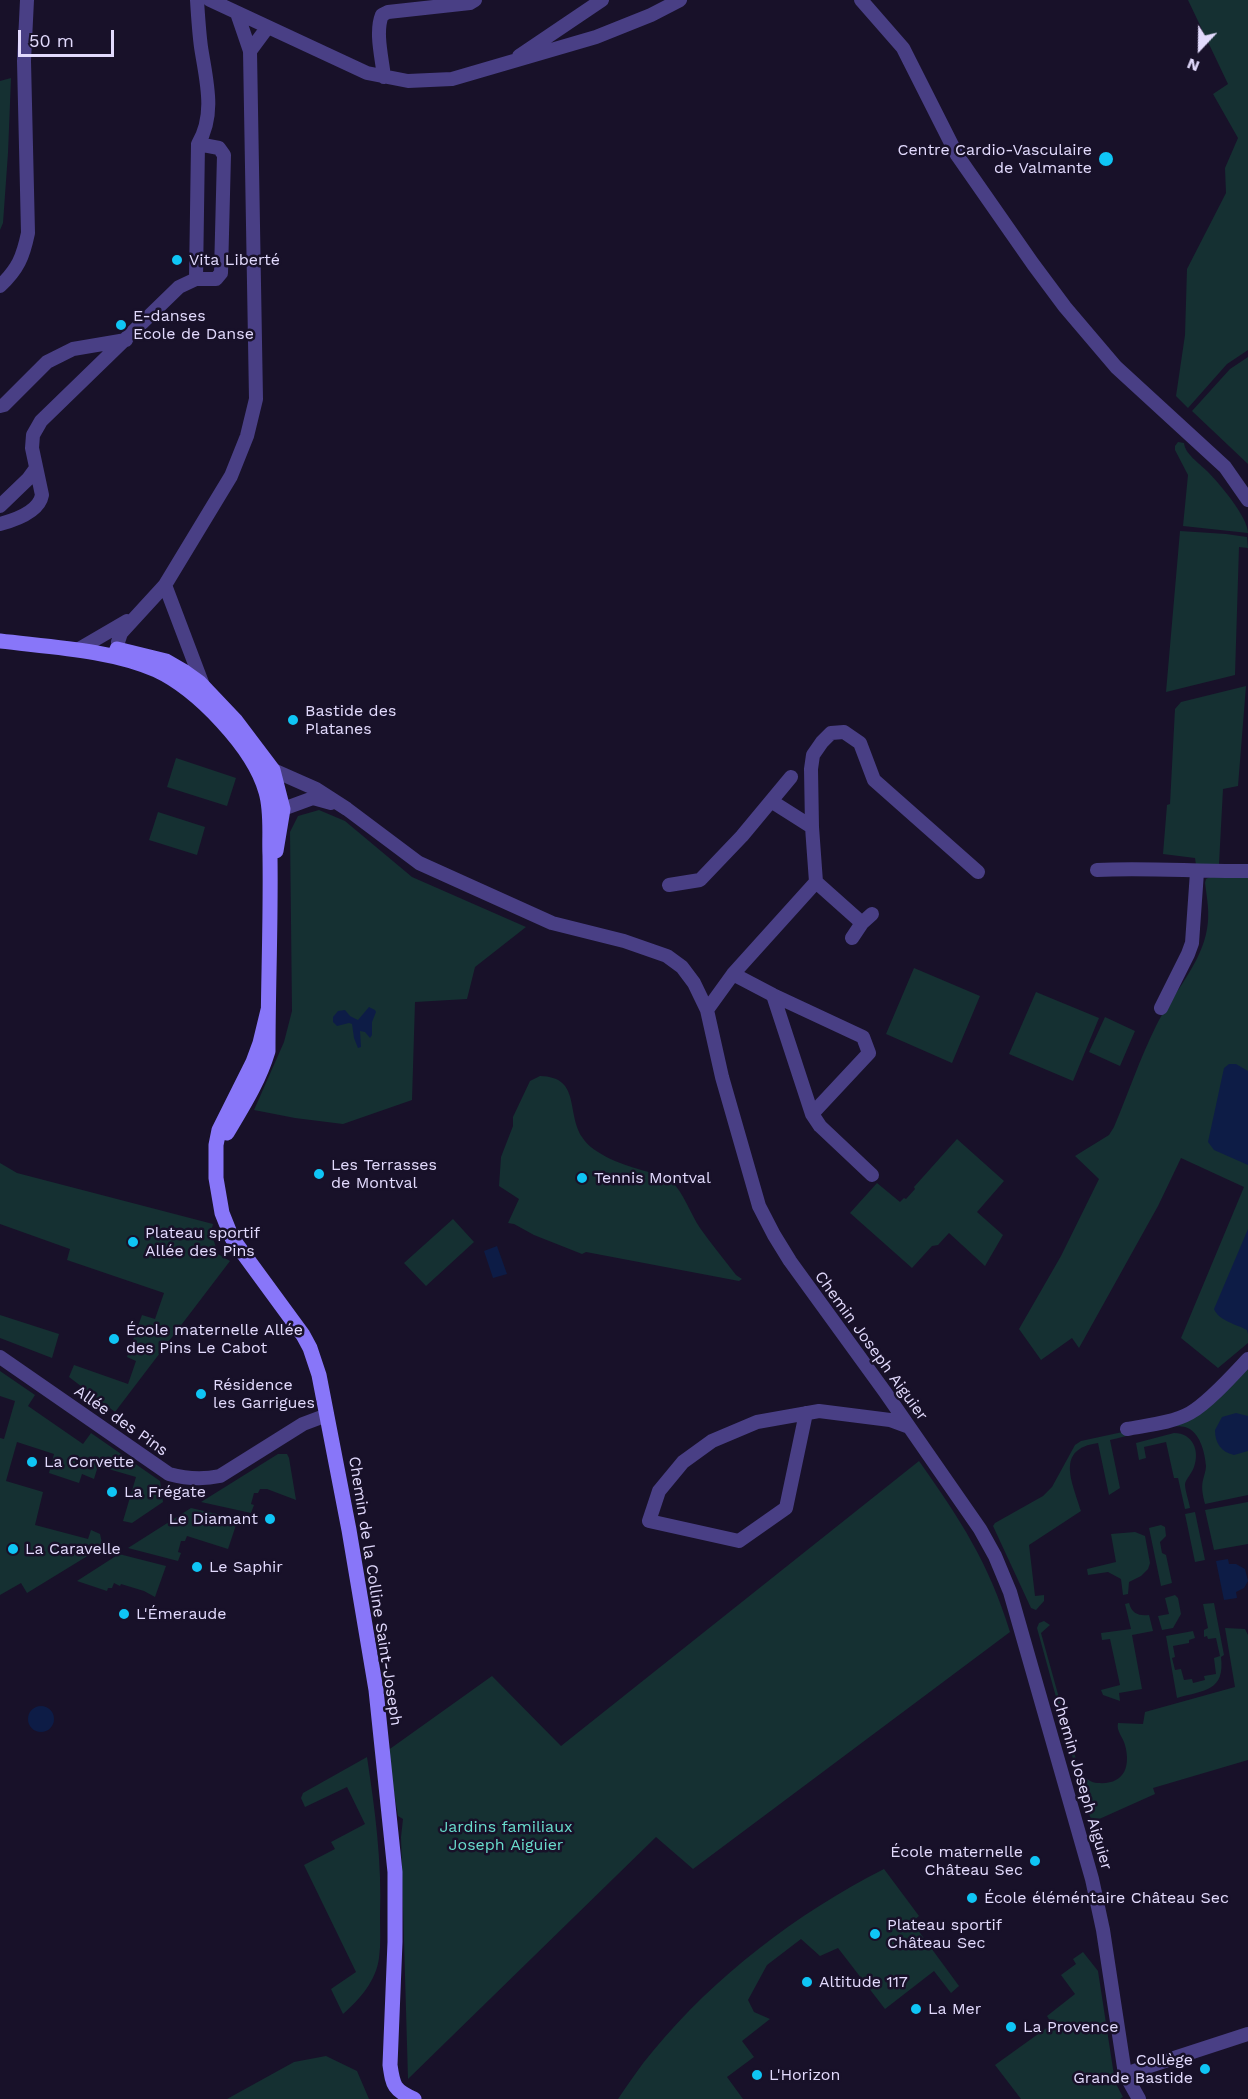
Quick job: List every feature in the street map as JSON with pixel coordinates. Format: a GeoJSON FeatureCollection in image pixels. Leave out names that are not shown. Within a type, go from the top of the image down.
{"type":"FeatureCollection","features":[{"type":"Feature","properties":{"kind":"street"},"geometry":{"type":"LineString","coordinates":[[0,286],[14,273],[24,253],[28,233],[24,61],[27,0]]}},
{"type":"Feature","properties":{"kind":"street"},"geometry":{"type":"LineString","coordinates":[[196,0],[209,94],[206,131],[198,144],[196,279]]}},
{"type":"Feature","properties":{"kind":"street"},"geometry":{"type":"LineString","coordinates":[[210,0],[367,73],[408,81],[452,79],[596,37],[671,2]]}},
{"type":"Feature","properties":{"kind":"street"},"geometry":{"type":"LineString","coordinates":[[384,77],[379,21],[382,15],[388,12],[470,3],[475,0]]}},
{"type":"Feature","properties":{"kind":"street"},"geometry":{"type":"LineString","coordinates":[[513,61],[602,0]]}},
{"type":"Feature","properties":{"kind":"street"},"geometry":{"type":"LineString","coordinates":[[861,0],[903,48],[957,155],[1065,307],[1116,367],[1225,467],[1246,494]]}},
{"type":"Feature","properties":{"kind":"street"},"geometry":{"type":"LineString","coordinates":[[119,654],[121,633],[165,585],[231,476],[247,436],[256,399],[251,53],[237,13]]}},
{"type":"Feature","properties":{"kind":"street"},"geometry":{"type":"LineString","coordinates":[[251,53],[267,28]]}},
{"type":"Feature","properties":{"kind":"street"},"geometry":{"type":"LineString","coordinates":[[0,524],[35,508],[41,500],[42,495],[32,448],[33,435],[41,421],[179,287],[196,279],[216,279],[221,273],[224,155],[219,148],[198,144]]}},
{"type":"Feature","properties":{"kind":"street"},"geometry":{"type":"LineString","coordinates":[[0,406],[4,405],[47,362],[73,349],[126,340]]}},
{"type":"Feature","properties":{"kind":"street"},"geometry":{"type":"LineString","coordinates":[[0,506],[28,480],[36,468]]}},
{"type":"Feature","properties":{"kind":"street"},"geometry":{"type":"LineString","coordinates":[[165,585],[190,665]]}},
{"type":"Feature","properties":{"kind":"street"},"geometry":{"type":"LineString","coordinates":[[79,649],[136,615]]}},
{"type":"Feature","properties":{"kind":"street","name":"Chemin de la Colline Saint-Joseph"},"geometry":{"type":"LineString","coordinates":[[0,642],[119,654],[163,674],[185,687],[206,705],[235,737],[249,754],[267,796],[270,888],[268,1010],[253,1062],[219,1130],[216,1144],[216,1178],[222,1213],[232,1238],[303,1335],[319,1375],[349,1530],[376,1690],[395,1872],[395,1942],[390,2065],[394,2085],[400,2093],[414,2099]]}},
{"type":"Feature","properties":{"kind":"street","name":"Chemin de la Colline Saint-Joseph"},"geometry":{"type":"LineString","coordinates":[[63,650],[79,649],[190,665],[204,688],[236,721],[273,770],[283,809],[270,888]]}},
{"type":"Feature","properties":{"kind":"street","name":"Chemin de la Colline Saint-Joseph"},"geometry":{"type":"LineString","coordinates":[[163,674],[190,665]]}},
{"type":"Feature","properties":{"kind":"street"},"geometry":{"type":"LineString","coordinates":[[707,1010],[733,974],[816,882],[811,769],[813,755],[831,733],[844,732],[860,742],[874,780],[978,872]]}},
{"type":"Feature","properties":{"kind":"street"},"geometry":{"type":"LineString","coordinates":[[273,770],[267,796],[283,809]]}},
{"type":"Feature","properties":{"kind":"street","name":"Chemin Joseph Aiguier"},"geometry":{"type":"LineString","coordinates":[[273,770],[316,789],[423,865],[552,923],[624,941],[667,956],[682,967],[694,983],[707,1010],[722,1077],[759,1206],[790,1262],[980,1529],[995,1556],[1010,1592],[1092,1879],[1103,1930],[1125,2074],[1139,2099]]}},
{"type":"Feature","properties":{"kind":"street"},"geometry":{"type":"LineString","coordinates":[[669,885],[700,880],[791,777]]}},
{"type":"Feature","properties":{"kind":"street","name":"Chemin Joseph Aiguier"},"geometry":{"type":"LineString","coordinates":[[283,809],[313,798],[347,809]]}},
{"type":"Feature","properties":{"kind":"street"},"geometry":{"type":"LineString","coordinates":[[771,801],[812,827]]}},
{"type":"Feature","properties":{"kind":"street"},"geometry":{"type":"LineString","coordinates":[[1097,870],[1130,868],[1197,872],[1248,871]]}},
{"type":"Feature","properties":{"kind":"street"},"geometry":{"type":"LineString","coordinates":[[1161,1008],[1192,943],[1197,872]]}},
{"type":"Feature","properties":{"kind":"street"},"geometry":{"type":"LineString","coordinates":[[816,882],[867,918],[852,938]]}},
{"type":"Feature","properties":{"kind":"street"},"geometry":{"type":"LineString","coordinates":[[733,974],[772,995],[863,1037],[869,1053],[812,1114]]}},
{"type":"Feature","properties":{"kind":"street"},"geometry":{"type":"LineString","coordinates":[[772,995],[812,1114],[820,1125],[872,1175]]}},
{"type":"Feature","properties":{"kind":"street","name":"Allée des Pins"},"geometry":{"type":"LineString","coordinates":[[0,1357],[169,1474],[185,1478],[204,1479],[220,1476],[303,1424],[327,1415]]}},
{"type":"Feature","properties":{"kind":"street"},"geometry":{"type":"LineString","coordinates":[[1128,1429],[1191,1413],[1248,1359]]}},
{"type":"Feature","properties":{"kind":"street"},"geometry":{"type":"LineString","coordinates":[[806,1413],[786,1508],[739,1541],[649,1521],[659,1491],[683,1462],[712,1441],[757,1422],[806,1413],[819,1411],[890,1420],[909,1427]]}},
{"type":"Feature","properties":{"kind":"street"},"geometry":{"type":"LineString","coordinates":[[1125,2074],[1248,2034]]}},
{"type":"Feature","properties":{"kind":"green space"},"geometry":{"type":"Polygon","coordinates":[[[1188,0],[1248,0],[1248,350],[1227,364],[1188,408],[1176,396],[1185,335],[1187,269],[1226,193],[1225,168],[1238,138],[1213,94],[1228,84],[1188,0]]]}},
{"type":"Feature","properties":{"kind":"green space"},"geometry":{"type":"Polygon","coordinates":[[[11,78],[3,223],[0,230],[0,81],[11,78]]]}},
{"type":"Feature","properties":{"kind":"green space"},"geometry":{"type":"Polygon","coordinates":[[[1248,357],[1248,464],[1192,411],[1230,369],[1248,357]]]}},
{"type":"Feature","properties":{"kind":"green space"},"geometry":{"type":"Polygon","coordinates":[[[1178,442],[1184,443],[1190,455],[1225,492],[1243,518],[1248,533],[1183,526],[1188,475],[1175,450],[1178,442]]]}},
{"type":"Feature","properties":{"kind":"green space"},"geometry":{"type":"Polygon","coordinates":[[[1180,531],[1247,537],[1248,548],[1239,547],[1235,675],[1166,692],[1180,531]]]}},
{"type":"Feature","properties":{"kind":"green space"},"geometry":{"type":"Polygon","coordinates":[[[1246,686],[1238,786],[1223,789],[1219,864],[1248,864],[1248,867],[1196,865],[1195,858],[1163,854],[1167,805],[1170,804],[1175,709],[1181,702],[1246,686]]]}},
{"type":"Feature","properties":{"kind":"green space"},"geometry":{"type":"Polygon","coordinates":[[[176,758],[236,778],[227,806],[167,787],[176,758]]]}},
{"type":"Feature","properties":{"kind":"green space"},"geometry":{"type":"Polygon","coordinates":[[[319,810],[345,821],[412,877],[526,927],[475,967],[467,999],[415,1002],[412,1100],[343,1124],[254,1110],[284,1042],[292,1011],[290,832],[298,816],[319,810]]]}},
{"type":"Feature","properties":{"kind":"green space"},"geometry":{"type":"Polygon","coordinates":[[[158,812],[205,827],[197,855],[149,840],[158,812]]]}},
{"type":"Feature","properties":{"kind":"green space"},"geometry":{"type":"Polygon","coordinates":[[[1212,876],[1248,876],[1248,1343],[1218,1368],[1181,1338],[1244,1187],[1181,1158],[1158,1206],[1079,1348],[1072,1338],[1041,1360],[1019,1329],[1061,1256],[1099,1179],[1075,1156],[1109,1135],[1114,1127],[1156,1026],[1199,955],[1208,923],[1205,883],[1206,879],[1212,876]]]}},
{"type":"Feature","properties":{"kind":"green space"},"geometry":{"type":"Polygon","coordinates":[[[914,968],[980,996],[952,1063],[886,1034],[914,968]]]}},
{"type":"Feature","properties":{"kind":"green space"},"geometry":{"type":"Polygon","coordinates":[[[1036,992],[1099,1018],[1073,1081],[1009,1054],[1036,992]]]}},
{"type":"Feature","properties":{"kind":"green space"},"geometry":{"type":"Polygon","coordinates":[[[1105,1017],[1135,1031],[1120,1066],[1089,1052],[1105,1017]]]}},
{"type":"Feature","properties":{"kind":"green space","name":"Tennis Montval"},"geometry":{"type":"Polygon","coordinates":[[[540,1076],[562,1082],[570,1098],[577,1127],[582,1137],[594,1149],[620,1163],[671,1181],[680,1191],[704,1234],[736,1275],[742,1279],[739,1281],[586,1252],[582,1254],[508,1223],[519,1199],[499,1186],[501,1157],[513,1126],[513,1117],[530,1081],[540,1076]]]}},
{"type":"Feature","properties":{"kind":"green space"},"geometry":{"type":"Polygon","coordinates":[[[957,1139],[1004,1181],[977,1212],[1003,1235],[985,1266],[949,1233],[938,1245],[932,1246],[912,1268],[850,1213],[877,1183],[900,1202],[906,1199],[957,1139]]]}},
{"type":"Feature","properties":{"kind":"green space","name":"Plateau sportif Allée des Pins"},"geometry":{"type":"Polygon","coordinates":[[[0,1163],[17,1173],[213,1224],[211,1232],[218,1254],[230,1261],[115,1412],[69,1377],[74,1365],[128,1384],[136,1361],[127,1357],[142,1315],[155,1319],[164,1293],[67,1260],[70,1249],[0,1224],[0,1163]]]}},
{"type":"Feature","properties":{"kind":"green space"},"geometry":{"type":"Polygon","coordinates":[[[453,1219],[474,1242],[426,1286],[404,1263],[453,1219]]]}},
{"type":"Feature","properties":{"kind":"green space"},"geometry":{"type":"Polygon","coordinates":[[[0,1315],[59,1334],[52,1358],[0,1338],[0,1315]]]}},
{"type":"Feature","properties":{"kind":"green space"},"geometry":{"type":"Polygon","coordinates":[[[1248,1364],[1248,1495],[1205,1504],[1202,1486],[1206,1466],[1203,1449],[1194,1433],[1185,1427],[1159,1428],[1110,1440],[1120,1488],[1109,1495],[1098,1443],[1085,1446],[1071,1459],[1070,1468],[1081,1511],[1029,1545],[1035,1596],[1044,1595],[1044,1601],[1036,1610],[1031,1608],[993,1526],[995,1523],[1043,1496],[1052,1487],[1075,1445],[1081,1441],[1169,1422],[1248,1364]]]}},
{"type":"Feature","properties":{"kind":"green space"},"geometry":{"type":"Polygon","coordinates":[[[0,1371],[35,1395],[28,1406],[83,1444],[91,1433],[160,1481],[163,1502],[132,1523],[123,1521],[136,1477],[98,1466],[94,1479],[82,1474],[79,1483],[49,1473],[54,1454],[17,1442],[6,1481],[43,1492],[35,1525],[88,1539],[91,1530],[100,1534],[102,1543],[94,1552],[27,1593],[21,1583],[0,1595],[0,1438],[4,1439],[15,1401],[0,1396],[0,1371]]]}},
{"type":"Feature","properties":{"kind":"green space"},"geometry":{"type":"Polygon","coordinates":[[[1174,1433],[1186,1436],[1190,1440],[1196,1455],[1194,1467],[1185,1484],[1190,1508],[1185,1509],[1178,1478],[1174,1478],[1166,1442],[1144,1447],[1146,1458],[1139,1460],[1136,1443],[1174,1433]]]}},
{"type":"Feature","properties":{"kind":"green space"},"geometry":{"type":"Polygon","coordinates":[[[278,1454],[287,1454],[289,1458],[296,1500],[267,1489],[260,1489],[258,1493],[254,1493],[251,1513],[201,1502],[278,1454]]]}},
{"type":"Feature","properties":{"kind":"green space","name":"Jardins familiaux Joseph Aiguier"},"geometry":{"type":"Polygon","coordinates":[[[919,1461],[948,1502],[972,1542],[993,1584],[1010,1632],[693,1869],[656,1837],[408,2079],[401,1837],[403,1819],[398,1816],[387,1751],[492,1676],[561,1746],[919,1461]]]}},
{"type":"Feature","properties":{"kind":"green space"},"geometry":{"type":"Polygon","coordinates":[[[1248,1502],[1248,1544],[1214,1550],[1205,1510],[1248,1502]]]}},
{"type":"Feature","properties":{"kind":"green space"},"geometry":{"type":"Polygon","coordinates":[[[191,1508],[238,1519],[228,1549],[187,1536],[185,1541],[181,1541],[178,1561],[128,1548],[191,1508]]]}},
{"type":"Feature","properties":{"kind":"green space"},"geometry":{"type":"Polygon","coordinates":[[[1195,1512],[1205,1560],[1195,1562],[1185,1514],[1195,1512]]]}},
{"type":"Feature","properties":{"kind":"green space"},"geometry":{"type":"Polygon","coordinates":[[[1161,1525],[1165,1527],[1166,1536],[1160,1542],[1162,1553],[1166,1555],[1172,1583],[1161,1586],[1149,1528],[1161,1525]]]}},
{"type":"Feature","properties":{"kind":"green space"},"geometry":{"type":"Polygon","coordinates":[[[1135,1532],[1145,1536],[1150,1563],[1141,1576],[1129,1582],[1128,1594],[1123,1595],[1121,1579],[1108,1572],[1088,1575],[1087,1569],[1116,1562],[1111,1534],[1135,1532]]]}},
{"type":"Feature","properties":{"kind":"green space"},"geometry":{"type":"Polygon","coordinates":[[[119,1554],[166,1566],[155,1597],[121,1584],[120,1586],[114,1583],[107,1591],[77,1581],[119,1554]]]}},
{"type":"Feature","properties":{"kind":"green space"},"geometry":{"type":"Polygon","coordinates":[[[1175,1595],[1178,1598],[1181,1614],[1173,1628],[1162,1630],[1158,1616],[1169,1614],[1165,1598],[1175,1595]]]}},
{"type":"Feature","properties":{"kind":"green space"},"geometry":{"type":"Polygon","coordinates":[[[1129,1603],[1136,1614],[1149,1615],[1153,1631],[1132,1635],[1142,1689],[1119,1693],[1120,1701],[1103,1695],[1101,1690],[1120,1685],[1110,1639],[1102,1640],[1101,1633],[1131,1629],[1125,1604],[1129,1603]]]}},
{"type":"Feature","properties":{"kind":"green space"},"geometry":{"type":"Polygon","coordinates":[[[1214,1603],[1224,1655],[1221,1657],[1220,1677],[1211,1687],[1177,1698],[1166,1636],[1193,1631],[1195,1638],[1189,1640],[1189,1643],[1173,1646],[1175,1657],[1172,1658],[1175,1670],[1181,1669],[1184,1680],[1192,1679],[1193,1683],[1205,1680],[1204,1676],[1216,1674],[1214,1658],[1220,1656],[1216,1638],[1204,1637],[1204,1630],[1208,1628],[1203,1604],[1214,1603]]]}},
{"type":"Feature","properties":{"kind":"green space"},"geometry":{"type":"Polygon","coordinates":[[[1044,1621],[1050,1625],[1041,1633],[1079,1770],[1087,1779],[1098,1783],[1107,1783],[1120,1778],[1126,1767],[1127,1753],[1118,1723],[1143,1724],[1145,1712],[1235,1687],[1225,1628],[1245,1629],[1248,1635],[1248,1760],[1153,1788],[1155,1794],[1097,1820],[1094,1827],[1086,1806],[1037,1628],[1039,1623],[1044,1621]]]}},
{"type":"Feature","properties":{"kind":"green space"},"geometry":{"type":"Polygon","coordinates":[[[367,1757],[379,1856],[380,1953],[371,1982],[343,2014],[331,1989],[356,1972],[304,1865],[335,1849],[331,1842],[365,1824],[347,1787],[305,1807],[301,1798],[303,1793],[367,1757]]]}},
{"type":"Feature","properties":{"kind":"green space"},"geometry":{"type":"Polygon","coordinates":[[[884,1869],[919,1916],[912,1922],[959,1986],[951,1993],[934,1971],[885,2009],[838,1948],[820,1956],[801,1939],[767,1965],[748,2000],[754,2012],[770,2019],[742,2041],[754,2057],[727,2077],[743,2099],[618,2099],[677,2023],[731,1972],[789,1926],[884,1869]]]}},
{"type":"Feature","properties":{"kind":"green space"},"geometry":{"type":"Polygon","coordinates":[[[1083,1952],[1098,1971],[1115,2082],[1123,2097],[1120,2099],[1021,2099],[995,2065],[1052,2024],[1047,2016],[1075,1994],[1061,1975],[1076,1964],[1073,1959],[1083,1952]]]}},
{"type":"Feature","properties":{"kind":"green space"},"geometry":{"type":"Polygon","coordinates":[[[326,2056],[357,2071],[369,2099],[227,2099],[294,2062],[326,2056]]]}},
{"type":"Feature","properties":{"kind":"water"},"geometry":{"type":"Polygon","coordinates":[[[369,1007],[376,1012],[372,1022],[372,1035],[370,1038],[365,1032],[360,1031],[361,1047],[358,1048],[352,1024],[337,1026],[333,1022],[333,1017],[338,1011],[345,1010],[358,1020],[369,1007]]]}},
{"type":"Feature","properties":{"kind":"water"},"geometry":{"type":"Polygon","coordinates":[[[1229,1064],[1236,1064],[1248,1071],[1248,1165],[1214,1150],[1208,1142],[1224,1068],[1229,1064]]]}},
{"type":"Feature","properties":{"kind":"water"},"geometry":{"type":"Polygon","coordinates":[[[1248,1229],[1248,1334],[1247,1330],[1228,1322],[1214,1309],[1248,1229]]]}},
{"type":"Feature","properties":{"kind":"water"},"geometry":{"type":"Polygon","coordinates":[[[497,1246],[507,1274],[493,1278],[484,1251],[497,1246]]]}},
{"type":"Feature","properties":{"kind":"water"},"geometry":{"type":"Polygon","coordinates":[[[1236,1413],[1248,1416],[1248,1451],[1234,1455],[1226,1452],[1220,1446],[1215,1430],[1222,1417],[1236,1413]]]}},
{"type":"Feature","properties":{"kind":"water"},"geometry":{"type":"Polygon","coordinates":[[[1228,1559],[1229,1564],[1236,1564],[1245,1569],[1248,1581],[1244,1588],[1236,1592],[1237,1598],[1224,1600],[1216,1561],[1228,1559]]]}},
{"type":"Feature","properties":{"kind":"water"},"geometry":{"type":"Polygon","coordinates":[[[41,1706],[50,1710],[54,1719],[50,1728],[41,1732],[32,1728],[28,1719],[32,1710],[41,1706]]]}},
{"type":"Feature","properties":{"kind":"place","name":"Centre Cardio-Vasculaire de Valmante"},"geometry":{"type":"Point","coordinates":[1106,159]}},
{"type":"Feature","properties":{"kind":"place","name":"Vita Liberté"},"geometry":{"type":"Point","coordinates":[177,260]}},
{"type":"Feature","properties":{"kind":"place","name":"E-danses Ecole de Danse"},"geometry":{"type":"Point","coordinates":[121,325]}},
{"type":"Feature","properties":{"kind":"place","name":"Bastide des Platanes"},"geometry":{"type":"Point","coordinates":[293,720]}},
{"type":"Feature","properties":{"kind":"place","name":"Les Terrasses de Montval"},"geometry":{"type":"Point","coordinates":[319,1174]}},
{"type":"Feature","properties":{"kind":"place","name":"Tennis Montval"},"geometry":{"type":"Point","coordinates":[582,1178]}},
{"type":"Feature","properties":{"kind":"place","name":"Plateau sportif Allée des Pins"},"geometry":{"type":"Point","coordinates":[133,1242]}},
{"type":"Feature","properties":{"kind":"place","name":"École maternelle Allée des Pins Le Cabot"},"geometry":{"type":"Point","coordinates":[114,1339]}},
{"type":"Feature","properties":{"kind":"place","name":"Résidence les Garrigues"},"geometry":{"type":"Point","coordinates":[201,1394]}},
{"type":"Feature","properties":{"kind":"place","name":"La Corvette"},"geometry":{"type":"Point","coordinates":[32,1462]}},
{"type":"Feature","properties":{"kind":"place","name":"La Frégate"},"geometry":{"type":"Point","coordinates":[112,1492]}},
{"type":"Feature","properties":{"kind":"place","name":"Le Diamant"},"geometry":{"type":"Point","coordinates":[270,1519]}},
{"type":"Feature","properties":{"kind":"place","name":"La Caravelle"},"geometry":{"type":"Point","coordinates":[13,1549]}},
{"type":"Feature","properties":{"kind":"place","name":"Le Saphir"},"geometry":{"type":"Point","coordinates":[197,1567]}},
{"type":"Feature","properties":{"kind":"place","name":"L'Émeraude"},"geometry":{"type":"Point","coordinates":[124,1614]}},
{"type":"Feature","properties":{"kind":"place","name":"École maternelle Château Sec"},"geometry":{"type":"Point","coordinates":[1035,1861]}},
{"type":"Feature","properties":{"kind":"place","name":"École éléméntaire Château Sec"},"geometry":{"type":"Point","coordinates":[972,1898]}},
{"type":"Feature","properties":{"kind":"place","name":"Plateau sportif Château Sec"},"geometry":{"type":"Point","coordinates":[875,1934]}},
{"type":"Feature","properties":{"kind":"place","name":"Altitude 117"},"geometry":{"type":"Point","coordinates":[807,1982]}},
{"type":"Feature","properties":{"kind":"place","name":"La Mer"},"geometry":{"type":"Point","coordinates":[916,2009]}},
{"type":"Feature","properties":{"kind":"place","name":"La Provence"},"geometry":{"type":"Point","coordinates":[1011,2027]}},
{"type":"Feature","properties":{"kind":"place","name":"Collège Grande Bastide"},"geometry":{"type":"Point","coordinates":[1205,2069]}},
{"type":"Feature","properties":{"kind":"place","name":"L'Horizon"},"geometry":{"type":"Point","coordinates":[757,2075]}}]}
